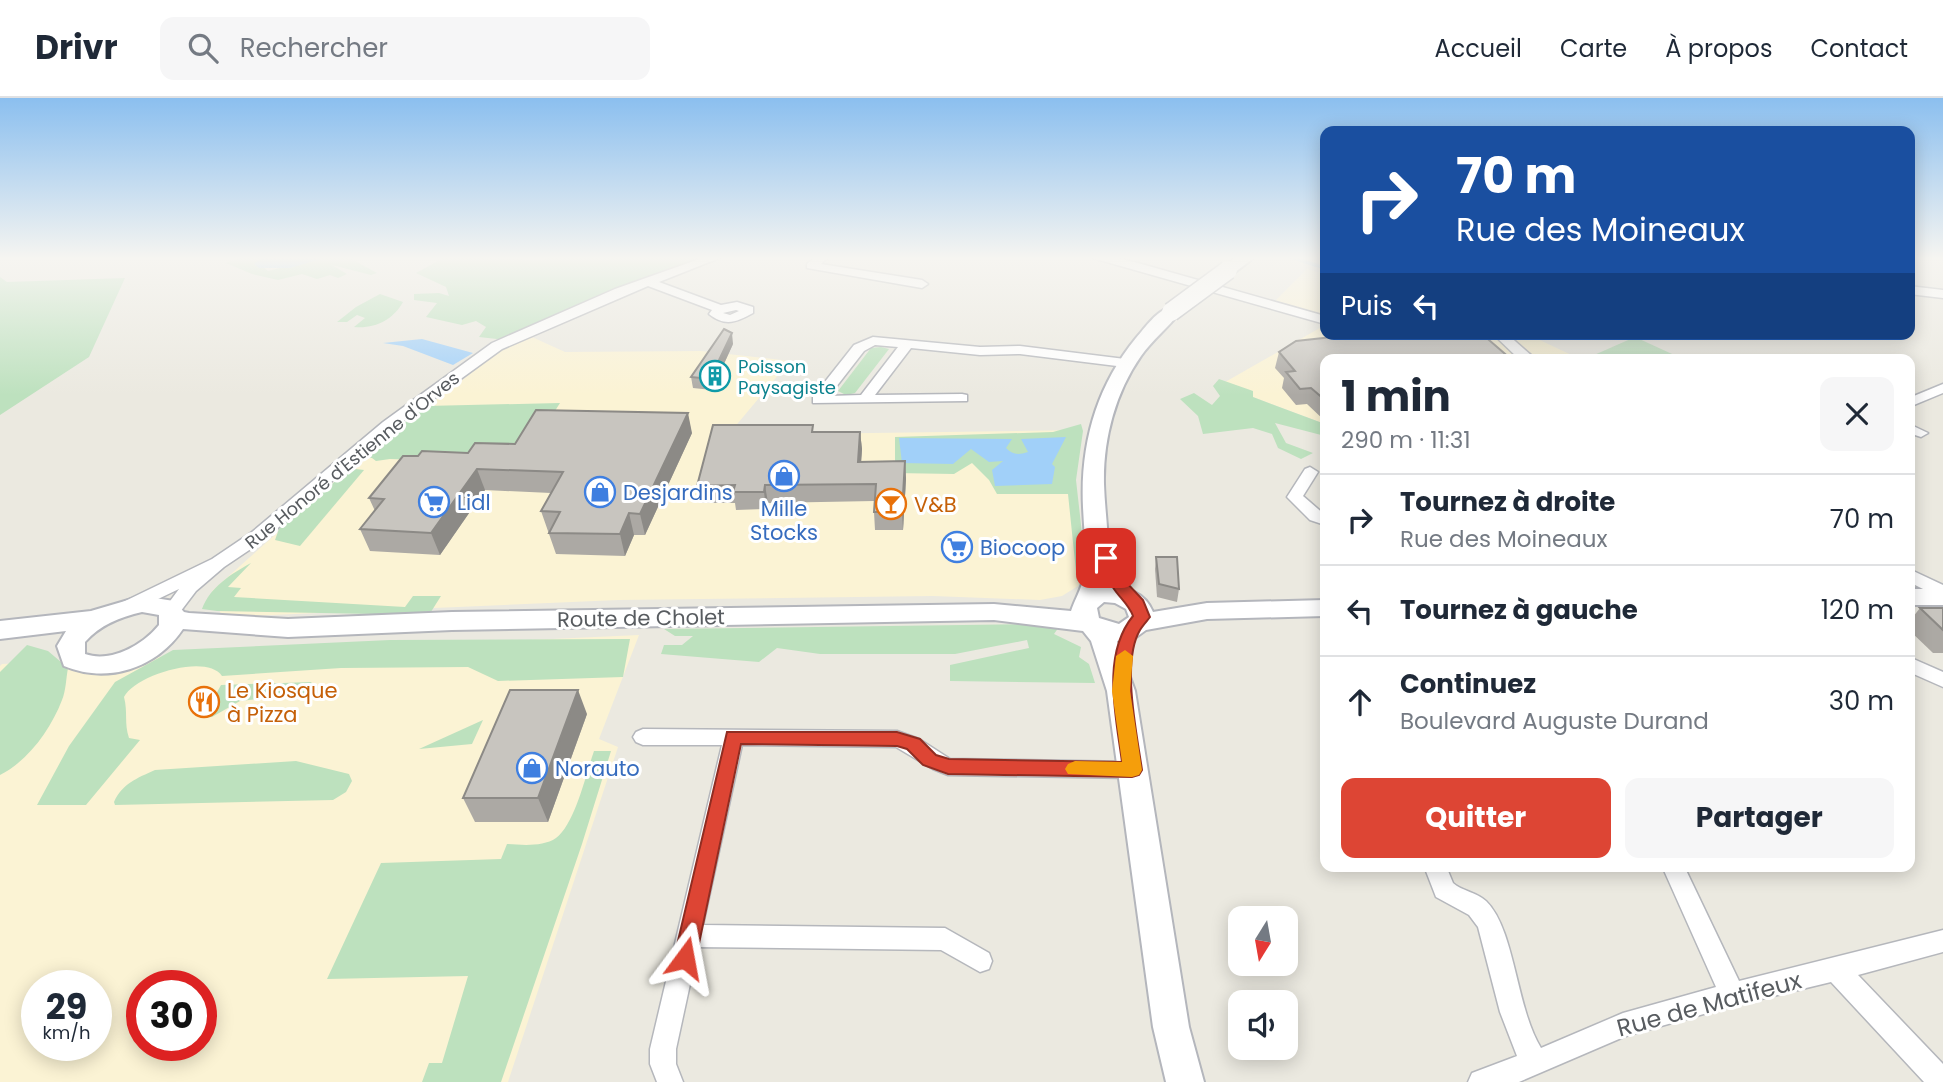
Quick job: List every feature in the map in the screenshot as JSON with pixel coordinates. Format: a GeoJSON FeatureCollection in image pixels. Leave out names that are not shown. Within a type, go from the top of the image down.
{"type":"FeatureCollection","features":[{"type":"Feature","properties":{"kind":"main road"},"geometry":{"type":"LineString","coordinates":[[1183,303],[1153,328],[1125,363],[1101,416],[1096,447],[1094,506],[1098,542],[1097,569],[1091,613],[1121,691],[1171,1027],[1185,1082]]}},
{"type":"Feature","properties":{"kind":"main road"},"geometry":{"type":"LineString","coordinates":[[1098,542],[1117,582],[1141,610],[1124,661],[1121,691]]}},
{"type":"Feature","properties":{"kind":"main road"},"geometry":{"type":"LineString","coordinates":[[1915,591],[1943,595]]}},
{"type":"Feature","properties":{"kind":"main road"},"geometry":{"type":"LineString","coordinates":[[1091,613],[1104,594],[1207,611]]}},
{"type":"Feature","properties":{"kind":"main road","name":"Route de Cholet"},"geometry":{"type":"LineString","coordinates":[[128,607],[155,605],[172,616],[189,622],[288,628]]}},
{"type":"Feature","properties":{"kind":"main road"},"geometry":{"type":"LineString","coordinates":[[0,630],[97,618],[128,607]]}},
{"type":"Feature","properties":{"kind":"main road"},"geometry":{"type":"LineString","coordinates":[[1091,613],[1115,633],[1135,626],[1207,611],[1320,608]]}},
{"type":"Feature","properties":{"kind":"main road","name":"Route de Cholet"},"geometry":{"type":"LineString","coordinates":[[152,647],[211,636],[288,628],[452,621],[994,612],[1091,613]]}},
{"type":"Feature","properties":{"kind":"main road"},"geometry":{"type":"LineString","coordinates":[[97,618],[79,632],[70,646],[73,659],[90,665],[120,662],[152,647],[168,633],[172,616]]}},
{"type":"Feature","properties":{"kind":"main road"},"geometry":{"type":"LineString","coordinates":[[0,636],[70,646]]}},
{"type":"Feature","properties":{"kind":"street","name":"Rue Honoré d'Estienne d'Orves"},"geometry":{"type":"LineString","coordinates":[[172,616],[190,587],[258,536],[388,425],[508,340],[595,303]]}},
{"type":"Feature","properties":{"kind":"street"},"geometry":{"type":"LineString","coordinates":[[704,303],[720,309]]}},
{"type":"Feature","properties":{"kind":"street"},"geometry":{"type":"LineString","coordinates":[[1266,303],[1320,319]]}},
{"type":"Feature","properties":{"kind":"street"},"geometry":{"type":"LineString","coordinates":[[1507,340],[1522,354]]}},
{"type":"Feature","properties":{"kind":"street"},"geometry":{"type":"LineString","coordinates":[[962,398],[818,400],[865,343],[873,341],[980,351],[1020,350],[1125,363]]}},
{"type":"Feature","properties":{"kind":"street"},"geometry":{"type":"LineString","coordinates":[[866,399],[907,345]]}},
{"type":"Feature","properties":{"kind":"street"},"geometry":{"type":"LineString","coordinates":[[1915,400],[1943,388]]}},
{"type":"Feature","properties":{"kind":"street"},"geometry":{"type":"LineString","coordinates":[[1310,472],[1295,497],[1320,518]]}},
{"type":"Feature","properties":{"kind":"street","name":"Rue Honoré d'Estienne d'Orves"},"geometry":{"type":"LineString","coordinates":[[128,607],[218,564]]}},
{"type":"Feature","properties":{"kind":"street"},"geometry":{"type":"LineString","coordinates":[[1915,667],[1943,680]]}},
{"type":"Feature","properties":{"kind":"street"},"geometry":{"type":"LineString","coordinates":[[643,737],[897,739],[913,744],[929,760],[948,766],[1132,770]]}},
{"type":"Feature","properties":{"kind":"street"},"geometry":{"type":"LineString","coordinates":[[670,1082],[663,1064],[663,1049],[734,737]]}},
{"type":"Feature","properties":{"kind":"street"},"geometry":{"type":"LineString","coordinates":[[1436,872],[1438,881],[1447,895],[1474,906],[1483,915],[1492,933],[1517,1028],[1536,1063]]}},
{"type":"Feature","properties":{"kind":"street"},"geometry":{"type":"LineString","coordinates":[[1676,872],[1732,994]]}},
{"type":"Feature","properties":{"kind":"street"},"geometry":{"type":"LineString","coordinates":[[690,936],[945,939],[980,961]]}},
{"type":"Feature","properties":{"kind":"street","name":"Rue de Matifeux"},"geometry":{"type":"LineString","coordinates":[[1481,1082],[1536,1063],[1623,1025],[1732,994],[1943,941]]}},
{"type":"Feature","properties":{"kind":"street"},"geometry":{"type":"LineString","coordinates":[[1836,970],[1942,1082]]}},
{"type":"Feature","properties":{"kind":"shaded area"},"geometry":{"type":"Polygon","coordinates":[[[1277,303],[1320,303],[1320,315],[1277,303]]]}},
{"type":"Feature","properties":{"kind":"shaded area"},"geometry":{"type":"Polygon","coordinates":[[[1320,328],[1320,340],[1540,340],[1569,354],[1320,354],[1320,422],[1220,385],[1320,328]]]}},
{"type":"Feature","properties":{"kind":"shaded area"},"geometry":{"type":"Polygon","coordinates":[[[532,337],[565,352],[701,351],[790,361],[728,435],[1080,430],[1074,492],[1085,576],[1078,586],[1062,596],[1040,600],[933,596],[618,600],[222,617],[212,591],[360,459],[500,351],[532,337]]]}},
{"type":"Feature","properties":{"kind":"shaded area"},"geometry":{"type":"Polygon","coordinates":[[[639,635],[599,739],[618,747],[508,1082],[0,1082],[0,666],[639,635]]]}},
{"type":"Feature","properties":{"kind":"green space"},"geometry":{"type":"Polygon","coordinates":[[[0,303],[114,303],[89,357],[0,415],[0,303]]]}},
{"type":"Feature","properties":{"kind":"green space"},"geometry":{"type":"Polygon","coordinates":[[[364,303],[402,303],[394,314],[376,325],[354,327],[365,318],[357,315],[347,322],[337,322],[364,303]]]}},
{"type":"Feature","properties":{"kind":"green space"},"geometry":{"type":"Polygon","coordinates":[[[437,303],[595,303],[506,340],[479,337],[486,327],[476,321],[462,325],[426,317],[437,303]]]}},
{"type":"Feature","properties":{"kind":"green space"},"geometry":{"type":"Polygon","coordinates":[[[1628,340],[1642,340],[1672,354],[1596,354],[1628,340]]]}},
{"type":"Feature","properties":{"kind":"green space"},"geometry":{"type":"Polygon","coordinates":[[[871,348],[889,349],[855,393],[846,395],[838,391],[871,348]]]}},
{"type":"Feature","properties":{"kind":"green space"},"geometry":{"type":"Polygon","coordinates":[[[1219,379],[1253,391],[1253,397],[1320,422],[1320,435],[1275,423],[1286,443],[1313,453],[1301,459],[1278,448],[1272,434],[1253,428],[1203,434],[1198,416],[1180,399],[1194,393],[1212,405],[1220,396],[1213,386],[1219,379]]]}},
{"type":"Feature","properties":{"kind":"green space"},"geometry":{"type":"Polygon","coordinates":[[[560,403],[522,463],[390,459],[376,461],[372,458],[359,458],[426,406],[560,403]]]}},
{"type":"Feature","properties":{"kind":"green space"},"geometry":{"type":"Polygon","coordinates":[[[1081,424],[1083,431],[1076,480],[1087,578],[1077,581],[1068,494],[997,494],[989,480],[972,463],[954,474],[895,473],[895,437],[1053,432],[1081,424]]]}},
{"type":"Feature","properties":{"kind":"green space"},"geometry":{"type":"Polygon","coordinates":[[[356,469],[364,470],[300,546],[275,540],[279,529],[345,473],[356,469]]]}},
{"type":"Feature","properties":{"kind":"green space"},"geometry":{"type":"Polygon","coordinates":[[[251,563],[228,587],[241,588],[234,597],[405,607],[413,596],[441,596],[429,615],[202,609],[216,588],[251,563]]]}},
{"type":"Feature","properties":{"kind":"green space"},"geometry":{"type":"Polygon","coordinates":[[[1042,624],[1059,627],[1054,634],[1081,647],[1079,657],[1089,664],[1095,683],[950,681],[950,665],[1029,648],[1027,640],[955,654],[820,654],[777,648],[759,662],[661,654],[664,645],[682,645],[693,636],[675,636],[664,629],[1042,624]]]}},
{"type":"Feature","properties":{"kind":"green space"},"geometry":{"type":"Polygon","coordinates":[[[630,639],[623,677],[498,681],[468,667],[341,668],[222,676],[214,669],[202,666],[172,670],[142,681],[124,697],[129,738],[140,740],[86,805],[37,805],[69,746],[115,682],[173,650],[390,640],[630,639]]]}},
{"type":"Feature","properties":{"kind":"green space"},"geometry":{"type":"Polygon","coordinates":[[[27,645],[48,651],[68,668],[64,693],[52,722],[37,743],[20,761],[0,775],[0,672],[27,645]]]}},
{"type":"Feature","properties":{"kind":"green space"},"geometry":{"type":"Polygon","coordinates":[[[311,682],[315,688],[308,694],[240,701],[212,717],[203,718],[221,685],[311,682]]]}},
{"type":"Feature","properties":{"kind":"green space"},"geometry":{"type":"Polygon","coordinates":[[[483,720],[472,744],[419,749],[483,720]]]}},
{"type":"Feature","properties":{"kind":"green space"},"geometry":{"type":"Polygon","coordinates":[[[594,751],[611,751],[501,1082],[422,1082],[429,1063],[442,1063],[468,976],[327,979],[381,863],[501,859],[507,844],[532,845],[551,841],[569,822],[594,751]]]}},
{"type":"Feature","properties":{"kind":"green space"},"geometry":{"type":"Polygon","coordinates":[[[296,761],[349,774],[352,781],[346,792],[333,800],[115,805],[114,802],[126,786],[155,770],[296,761]]]}},
{"type":"Feature","properties":{"kind":"water"},"geometry":{"type":"Polygon","coordinates":[[[422,339],[473,353],[453,365],[403,346],[383,343],[422,339]]]}},
{"type":"Feature","properties":{"kind":"water"},"geometry":{"type":"Polygon","coordinates":[[[1066,437],[1052,464],[1055,467],[1052,484],[995,486],[992,470],[1003,461],[989,462],[971,449],[953,464],[902,463],[899,438],[1012,439],[1006,448],[1018,454],[1028,452],[1021,439],[1066,437]]]}},
{"type":"Feature","properties":{"kind":"building"},"geometry":{"type":"Polygon","coordinates":[[[724,329],[732,333],[710,379],[691,377],[724,329]]]}},
{"type":"Feature","properties":{"kind":"building"},"geometry":{"type":"Polygon","coordinates":[[[1320,338],[1489,340],[1505,354],[1320,354],[1320,396],[1311,388],[1300,389],[1286,372],[1295,371],[1279,352],[1296,341],[1320,338]]]}},
{"type":"Feature","properties":{"kind":"building"},"geometry":{"type":"Polygon","coordinates":[[[536,410],[688,413],[640,514],[629,513],[620,534],[549,533],[560,512],[541,511],[563,472],[477,469],[431,533],[360,529],[384,499],[369,498],[403,456],[418,456],[422,451],[468,453],[475,443],[515,444],[536,410]]]}},
{"type":"Feature","properties":{"kind":"building"},"geometry":{"type":"Polygon","coordinates":[[[713,425],[813,425],[812,432],[860,432],[858,462],[905,461],[902,512],[874,512],[876,484],[765,485],[764,492],[733,492],[735,485],[697,486],[713,425]]]}},
{"type":"Feature","properties":{"kind":"building"},"geometry":{"type":"Polygon","coordinates":[[[1156,557],[1177,557],[1179,589],[1159,584],[1156,557]]]}},
{"type":"Feature","properties":{"kind":"building"},"geometry":{"type":"Polygon","coordinates":[[[1920,608],[1943,608],[1943,630],[1920,608]]]}},
{"type":"Feature","properties":{"kind":"building"},"geometry":{"type":"Polygon","coordinates":[[[510,690],[578,690],[538,798],[463,798],[510,690]]]}},
{"type":"Feature","properties":{"kind":"slow traffic"},"geometry":{"type":"LineString","coordinates":[[1075,769],[1132,770],[1121,691],[1125,656]]}},
{"type":"Feature","properties":{"kind":"place","name":"Poisson Paysagiste"},"geometry":{"type":"Point","coordinates":[715,376]}},
{"type":"Feature","properties":{"kind":"place","name":"Mille Stocks"},"geometry":{"type":"Point","coordinates":[784,476]}},
{"type":"Feature","properties":{"kind":"place","name":"Desjardins"},"geometry":{"type":"Point","coordinates":[600,492]}},
{"type":"Feature","properties":{"kind":"place","name":"Lidl"},"geometry":{"type":"Point","coordinates":[434,502]}},
{"type":"Feature","properties":{"kind":"place","name":"V&B"},"geometry":{"type":"Point","coordinates":[891,504]}},
{"type":"Feature","properties":{"kind":"place","name":"Biocoop"},"geometry":{"type":"Point","coordinates":[957,547]}},
{"type":"Feature","properties":{"kind":"place","name":"Le Kiosque à Pizza"},"geometry":{"type":"Point","coordinates":[204,702]}},
{"type":"Feature","properties":{"kind":"place","name":"Norauto"},"geometry":{"type":"Point","coordinates":[532,768]}},
{"type":"Feature","properties":{"kind":"route"},"geometry":{"type":"LineString","coordinates":[[685,958],[734,737],[897,739],[913,744],[923,751],[929,760],[967,768],[1132,770],[1121,691],[1131,629],[1142,617],[1137,604],[1128,598],[1117,582],[1106,558]]}}]}
